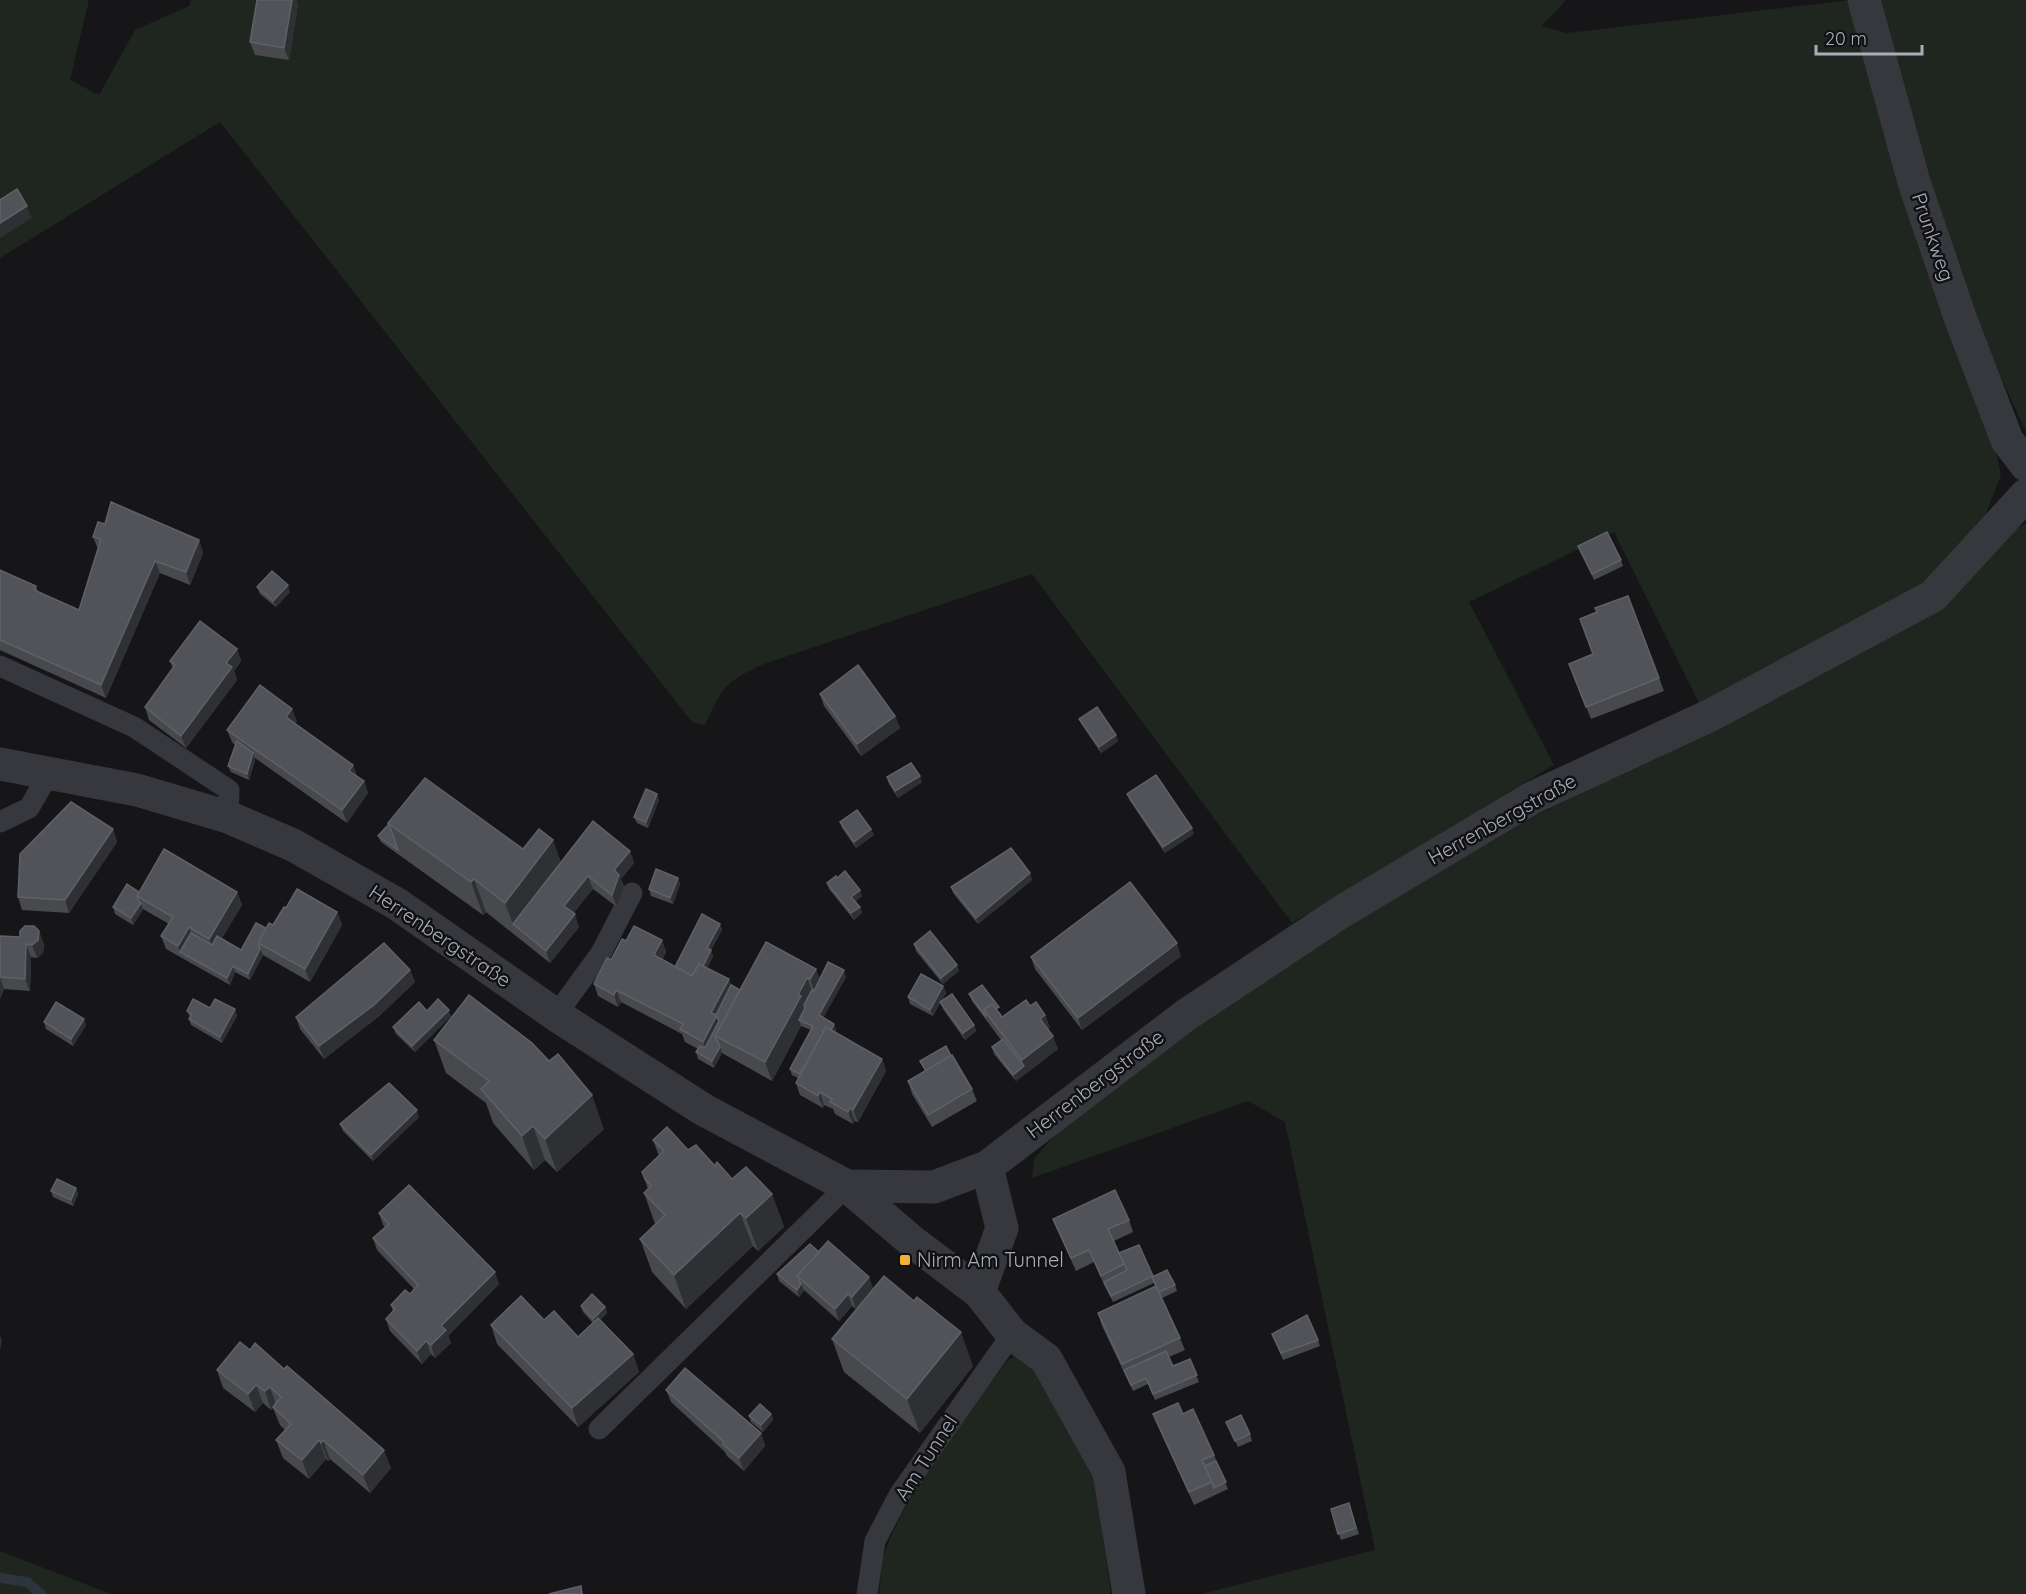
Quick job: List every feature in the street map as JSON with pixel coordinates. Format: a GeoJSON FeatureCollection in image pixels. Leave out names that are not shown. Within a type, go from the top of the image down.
{"type":"FeatureCollection","features":[{"type":"Feature","properties":{"kind":"street","name":"Prunkweg"},"geometry":{"type":"LineString","coordinates":[[1864,0],[1914,182],[1961,320],[2007,440],[2026,465]]}},
{"type":"Feature","properties":{"kind":"street","name":"Herrenbergstraße"},"geometry":{"type":"LineString","coordinates":[[847,1186],[934,1186],[987,1167],[1186,1015],[1341,912],[1532,798],[1711,715],[1933,596],[2026,495]]}},
{"type":"Feature","properties":{"kind":"street","name":"Herrenbergstraße"},"geometry":{"type":"LineString","coordinates":[[0,764],[137,790],[228,817],[293,845],[397,904],[556,1015],[704,1110],[847,1186],[914,1243],[979,1292]]}},
{"type":"Feature","properties":{"kind":"street"},"geometry":{"type":"LineString","coordinates":[[987,1167],[1002,1228],[979,1292],[1012,1334],[1046,1359],[1109,1472],[1129,1594]]}},
{"type":"Feature","properties":{"kind":"lane"},"geometry":{"type":"LineString","coordinates":[[0,666],[134,726],[228,790],[228,817]]}},
{"type":"Feature","properties":{"kind":"lane"},"geometry":{"type":"LineString","coordinates":[[0,822],[29,808],[50,772]]}},
{"type":"Feature","properties":{"kind":"lane"},"geometry":{"type":"LineString","coordinates":[[556,1015],[601,953],[632,893]]}},
{"type":"Feature","properties":{"kind":"lane"},"geometry":{"type":"LineString","coordinates":[[599,1429],[847,1186]]}},
{"type":"Feature","properties":{"kind":"lane","name":"Am Tunnel"},"geometry":{"type":"LineString","coordinates":[[867,1594],[875,1541],[899,1496],[1012,1334]]}},
{"type":"Feature","properties":{"kind":"shaded area"},"geometry":{"type":"Polygon","coordinates":[[[0,0],[89,0],[70,80],[99,95],[135,30],[189,6],[191,0],[1566,0],[1542,26],[1567,33],[1852,0],[1995,447],[2001,475],[1985,516],[1918,588],[1700,705],[1614,532],[1469,602],[1554,765],[1292,923],[1032,574],[764,664],[741,675],[721,693],[705,725],[692,722],[220,122],[0,258],[0,0]]]}},
{"type":"Feature","properties":{"kind":"shaded area"},"geometry":{"type":"Polygon","coordinates":[[[1880,0],[2026,0],[2026,432],[1973,315],[1927,177],[1880,0]]]}},
{"type":"Feature","properties":{"kind":"shaded area"},"geometry":{"type":"Polygon","coordinates":[[[2026,523],[2026,1594],[1201,1594],[1375,1550],[1285,1122],[1248,1101],[1032,1178],[1034,1159],[1063,1126],[1190,1030],[1345,928],[1535,816],[1716,727],[2026,523]]]}},
{"type":"Feature","properties":{"kind":"shaded area"},"geometry":{"type":"Polygon","coordinates":[[[1024,1353],[1095,1479],[1111,1594],[879,1594],[886,1548],[897,1522],[925,1473],[1009,1359],[1024,1353]]]}},
{"type":"Feature","properties":{"kind":"shaded area"},"geometry":{"type":"Polygon","coordinates":[[[0,1551],[111,1594],[0,1594],[0,1551]]]}},
{"type":"Feature","properties":{"kind":"building"},"geometry":{"type":"Polygon","coordinates":[[[257,0],[292,0],[284,48],[250,42],[257,0]]]}},
{"type":"Feature","properties":{"kind":"building"},"geometry":{"type":"Polygon","coordinates":[[[17,189],[27,206],[0,223],[0,200],[17,189]]]}},
{"type":"Feature","properties":{"kind":"building"},"geometry":{"type":"Polygon","coordinates":[[[111,502],[199,540],[186,572],[155,561],[101,685],[0,640],[0,570],[36,586],[34,590],[79,610],[101,539],[93,537],[98,522],[105,524],[111,502]]]}},
{"type":"Feature","properties":{"kind":"building"},"geometry":{"type":"Polygon","coordinates":[[[1607,532],[1621,560],[1592,574],[1578,546],[1607,532]]]}},
{"type":"Feature","properties":{"kind":"building"},"geometry":{"type":"Polygon","coordinates":[[[272,571],[288,585],[273,601],[257,587],[272,571]]]}},
{"type":"Feature","properties":{"kind":"building"},"geometry":{"type":"Polygon","coordinates":[[[1628,596],[1659,678],[1586,707],[1569,664],[1593,654],[1580,619],[1597,612],[1595,608],[1628,596]]]}},
{"type":"Feature","properties":{"kind":"building"},"geometry":{"type":"Polygon","coordinates":[[[200,621],[237,649],[226,663],[232,667],[181,736],[145,707],[175,665],[170,661],[200,621]]]}},
{"type":"Feature","properties":{"kind":"building"},"geometry":{"type":"Polygon","coordinates":[[[858,665],[895,716],[857,744],[820,694],[858,665]]]}},
{"type":"Feature","properties":{"kind":"building"},"geometry":{"type":"Polygon","coordinates":[[[260,685],[292,709],[286,717],[353,765],[349,771],[364,781],[342,810],[227,730],[260,685]]]}},
{"type":"Feature","properties":{"kind":"building"},"geometry":{"type":"Polygon","coordinates":[[[1097,707],[1116,735],[1099,747],[1079,719],[1097,707]]]}},
{"type":"Feature","properties":{"kind":"building"},"geometry":{"type":"Polygon","coordinates":[[[237,741],[253,753],[247,774],[228,766],[237,741]]]}},
{"type":"Feature","properties":{"kind":"building"},"geometry":{"type":"Polygon","coordinates":[[[911,763],[920,776],[895,791],[887,777],[911,763]]]}},
{"type":"Feature","properties":{"kind":"building"},"geometry":{"type":"Polygon","coordinates":[[[1156,775],[1192,828],[1163,847],[1127,794],[1156,775]]]}},
{"type":"Feature","properties":{"kind":"building"},"geometry":{"type":"Polygon","coordinates":[[[425,778],[523,849],[539,829],[553,840],[505,903],[474,879],[471,882],[388,823],[425,778]]]}},
{"type":"Feature","properties":{"kind":"building"},"geometry":{"type":"Polygon","coordinates":[[[646,789],[657,794],[646,822],[634,817],[646,789]]]}},
{"type":"Feature","properties":{"kind":"building"},"geometry":{"type":"Polygon","coordinates":[[[71,802],[113,829],[65,900],[18,897],[20,854],[71,802]]]}},
{"type":"Feature","properties":{"kind":"building"},"geometry":{"type":"Polygon","coordinates":[[[857,810],[871,829],[854,842],[840,822],[857,810]]]}},
{"type":"Feature","properties":{"kind":"building"},"geometry":{"type":"Polygon","coordinates":[[[593,821],[630,851],[614,870],[619,875],[612,895],[588,876],[564,906],[575,914],[546,951],[513,924],[593,821]]]}},
{"type":"Feature","properties":{"kind":"building"},"geometry":{"type":"Polygon","coordinates":[[[389,824],[398,850],[378,836],[389,824]]]}},
{"type":"Feature","properties":{"kind":"building"},"geometry":{"type":"Polygon","coordinates":[[[1011,848],[1030,873],[976,918],[951,887],[1011,848]]]}},
{"type":"Feature","properties":{"kind":"building"},"geometry":{"type":"Polygon","coordinates":[[[164,849],[237,892],[209,939],[189,927],[178,946],[161,936],[173,917],[137,896],[164,849]]]}},
{"type":"Feature","properties":{"kind":"building"},"geometry":{"type":"Polygon","coordinates":[[[656,869],[678,878],[670,898],[649,889],[656,869]]]}},
{"type":"Feature","properties":{"kind":"building"},"geometry":{"type":"Polygon","coordinates":[[[845,871],[860,890],[851,897],[860,907],[851,913],[827,883],[845,871]]]}},
{"type":"Feature","properties":{"kind":"building"},"geometry":{"type":"Polygon","coordinates":[[[1130,882],[1177,943],[1078,1018],[1031,957],[1130,882]]]}},
{"type":"Feature","properties":{"kind":"building"},"geometry":{"type":"Polygon","coordinates":[[[127,884],[139,892],[137,896],[141,903],[131,918],[113,907],[127,884]]]}},
{"type":"Feature","properties":{"kind":"building"},"geometry":{"type":"Polygon","coordinates":[[[297,889],[337,912],[305,969],[258,943],[269,923],[273,925],[297,889]]]}},
{"type":"Feature","properties":{"kind":"building"},"geometry":{"type":"Polygon","coordinates":[[[702,914],[720,924],[707,948],[711,950],[703,966],[699,964],[692,976],[675,967],[702,914]]]}},
{"type":"Feature","properties":{"kind":"building"},"geometry":{"type":"Polygon","coordinates":[[[256,923],[266,928],[258,943],[260,949],[248,974],[233,966],[227,978],[180,952],[191,933],[212,945],[217,936],[241,950],[256,923]]]}},
{"type":"Feature","properties":{"kind":"building"},"geometry":{"type":"Polygon","coordinates":[[[25,926],[34,926],[39,931],[38,940],[32,945],[26,944],[25,979],[0,977],[0,936],[20,937],[20,931],[25,926]]]}},
{"type":"Feature","properties":{"kind":"building"},"geometry":{"type":"Polygon","coordinates":[[[634,926],[662,940],[654,955],[692,976],[699,964],[729,979],[711,1013],[717,1015],[703,1042],[680,1029],[683,1024],[616,990],[614,995],[594,984],[607,958],[611,960],[622,939],[626,941],[634,926]]]}},
{"type":"Feature","properties":{"kind":"building"},"geometry":{"type":"Polygon","coordinates":[[[930,931],[957,965],[941,978],[914,944],[930,931]]]}},
{"type":"Feature","properties":{"kind":"building"},"geometry":{"type":"Polygon","coordinates":[[[766,942],[816,969],[810,979],[807,978],[798,995],[801,996],[765,1062],[715,1036],[766,942]]]}},
{"type":"Feature","properties":{"kind":"building"},"geometry":{"type":"Polygon","coordinates":[[[384,943],[410,970],[374,1005],[319,1046],[296,1017],[384,943]]]}},
{"type":"Feature","properties":{"kind":"building"},"geometry":{"type":"Polygon","coordinates":[[[828,962],[844,970],[819,1015],[834,1024],[831,1030],[826,1027],[800,1074],[790,1069],[813,1026],[799,1020],[805,1008],[804,1005],[812,990],[814,991],[828,962]]]}},
{"type":"Feature","properties":{"kind":"building"},"geometry":{"type":"Polygon","coordinates":[[[921,974],[943,986],[930,1010],[908,997],[921,974]]]}},
{"type":"Feature","properties":{"kind":"building"},"geometry":{"type":"Polygon","coordinates":[[[731,985],[740,990],[715,1036],[720,1047],[712,1061],[696,1052],[700,1046],[705,1048],[719,1021],[716,1015],[731,985]]]}},
{"type":"Feature","properties":{"kind":"building"},"geometry":{"type":"Polygon","coordinates":[[[982,985],[999,1007],[996,1009],[992,1004],[984,1010],[986,1017],[969,994],[982,985]]]}},
{"type":"Feature","properties":{"kind":"building"},"geometry":{"type":"Polygon","coordinates":[[[952,994],[974,1025],[963,1033],[940,1002],[952,994]]]}},
{"type":"Feature","properties":{"kind":"building"},"geometry":{"type":"Polygon","coordinates":[[[469,995],[532,1043],[549,1061],[558,1054],[592,1095],[545,1139],[533,1126],[522,1136],[481,1089],[489,1081],[434,1040],[469,995]]]}},
{"type":"Feature","properties":{"kind":"building"},"geometry":{"type":"Polygon","coordinates":[[[193,999],[210,1008],[215,999],[235,1009],[220,1037],[189,1019],[192,1014],[187,1011],[193,999]]]}},
{"type":"Feature","properties":{"kind":"building"},"geometry":{"type":"Polygon","coordinates":[[[438,999],[449,1010],[412,1046],[393,1027],[419,1002],[427,1011],[438,999]]]}},
{"type":"Feature","properties":{"kind":"building"},"geometry":{"type":"Polygon","coordinates":[[[1026,1000],[1030,1006],[1036,1002],[1045,1015],[1040,1019],[1053,1036],[1022,1060],[984,1010],[992,1004],[1002,1017],[1026,1000]]]}},
{"type":"Feature","properties":{"kind":"building"},"geometry":{"type":"Polygon","coordinates":[[[56,1002],[84,1019],[71,1039],[44,1022],[56,1002]]]}},
{"type":"Feature","properties":{"kind":"building"},"geometry":{"type":"Polygon","coordinates":[[[826,1027],[882,1059],[853,1110],[850,1108],[848,1112],[830,1102],[832,1099],[820,1092],[818,1096],[796,1083],[826,1027]]]}},
{"type":"Feature","properties":{"kind":"building"},"geometry":{"type":"Polygon","coordinates":[[[1003,1039],[1024,1066],[1013,1075],[992,1047],[1003,1039]]]}},
{"type":"Feature","properties":{"kind":"building"},"geometry":{"type":"Polygon","coordinates":[[[946,1046],[951,1056],[926,1071],[920,1061],[946,1046]]]}},
{"type":"Feature","properties":{"kind":"building"},"geometry":{"type":"Polygon","coordinates":[[[952,1055],[972,1089],[928,1115],[908,1081],[952,1055]]]}},
{"type":"Feature","properties":{"kind":"building"},"geometry":{"type":"Polygon","coordinates":[[[389,1083],[417,1110],[371,1155],[340,1124],[389,1083]]]}},
{"type":"Feature","properties":{"kind":"building"},"geometry":{"type":"Polygon","coordinates":[[[667,1127],[688,1150],[696,1145],[715,1166],[717,1162],[732,1179],[746,1167],[772,1194],[746,1218],[740,1213],[674,1275],[640,1239],[665,1215],[644,1193],[651,1186],[642,1172],[664,1151],[653,1140],[667,1127]]]}},
{"type":"Feature","properties":{"kind":"building"},"geometry":{"type":"Polygon","coordinates":[[[57,1179],[76,1188],[71,1200],[51,1191],[57,1179]]]}},
{"type":"Feature","properties":{"kind":"building"},"geometry":{"type":"Polygon","coordinates":[[[409,1185],[495,1272],[441,1326],[446,1330],[431,1345],[426,1341],[417,1351],[386,1319],[395,1309],[391,1305],[405,1290],[410,1294],[418,1285],[373,1238],[389,1224],[379,1213],[409,1185]]]}},
{"type":"Feature","properties":{"kind":"building"},"geometry":{"type":"Polygon","coordinates":[[[1115,1190],[1129,1220],[1108,1229],[1124,1264],[1101,1276],[1089,1250],[1071,1258],[1053,1219],[1115,1190]]]}},
{"type":"Feature","properties":{"kind":"building"},"geometry":{"type":"Polygon","coordinates":[[[828,1241],[869,1277],[852,1297],[848,1294],[835,1309],[797,1276],[828,1241]]]}},
{"type":"Feature","properties":{"kind":"building"},"geometry":{"type":"Polygon","coordinates":[[[810,1244],[819,1252],[797,1276],[801,1284],[797,1290],[777,1274],[810,1244]]]}},
{"type":"Feature","properties":{"kind":"building"},"geometry":{"type":"Polygon","coordinates":[[[1139,1245],[1153,1276],[1111,1296],[1104,1282],[1127,1270],[1119,1253],[1139,1245]]]}},
{"type":"Feature","properties":{"kind":"building"},"geometry":{"type":"Polygon","coordinates":[[[1167,1270],[1175,1285],[1159,1292],[1152,1277],[1167,1270]]]}},
{"type":"Feature","properties":{"kind":"building"},"geometry":{"type":"Polygon","coordinates":[[[884,1276],[914,1301],[917,1297],[961,1332],[907,1399],[832,1339],[884,1276]]]}},
{"type":"Feature","properties":{"kind":"building"},"geometry":{"type":"Polygon","coordinates":[[[1156,1286],[1180,1338],[1122,1364],[1098,1313],[1156,1286]]]}},
{"type":"Feature","properties":{"kind":"building"},"geometry":{"type":"Polygon","coordinates":[[[592,1294],[605,1307],[593,1319],[581,1306],[592,1294]]]}},
{"type":"Feature","properties":{"kind":"building"},"geometry":{"type":"Polygon","coordinates":[[[521,1296],[544,1320],[554,1311],[578,1337],[598,1318],[633,1354],[572,1408],[491,1325],[521,1296]]]}},
{"type":"Feature","properties":{"kind":"building"},"geometry":{"type":"Polygon","coordinates":[[[1307,1315],[1318,1340],[1281,1353],[1272,1334],[1307,1315]]]}},
{"type":"Feature","properties":{"kind":"building"},"geometry":{"type":"Polygon","coordinates":[[[240,1342],[250,1350],[255,1343],[284,1369],[287,1366],[384,1450],[363,1475],[323,1440],[321,1443],[319,1440],[302,1460],[276,1440],[291,1424],[273,1407],[281,1397],[270,1387],[265,1391],[256,1385],[248,1394],[217,1370],[240,1342]]]}},
{"type":"Feature","properties":{"kind":"building"},"geometry":{"type":"Polygon","coordinates":[[[1166,1351],[1173,1366],[1190,1359],[1197,1375],[1153,1394],[1146,1378],[1131,1385],[1124,1370],[1166,1351]]]}},
{"type":"Feature","properties":{"kind":"building"},"geometry":{"type":"Polygon","coordinates":[[[685,1368],[761,1433],[739,1458],[666,1390],[685,1368]]]}},
{"type":"Feature","properties":{"kind":"building"},"geometry":{"type":"Polygon","coordinates":[[[1178,1403],[1183,1414],[1193,1409],[1214,1455],[1202,1460],[1212,1482],[1189,1492],[1153,1414],[1178,1403]]]}},
{"type":"Feature","properties":{"kind":"building"},"geometry":{"type":"Polygon","coordinates":[[[760,1404],[771,1414],[761,1425],[749,1416],[760,1404]]]}},
{"type":"Feature","properties":{"kind":"building"},"geometry":{"type":"Polygon","coordinates":[[[1241,1415],[1250,1434],[1235,1441],[1226,1422],[1241,1415]]]}},
{"type":"Feature","properties":{"kind":"building"},"geometry":{"type":"Polygon","coordinates":[[[1216,1461],[1226,1482],[1214,1488],[1205,1466],[1216,1461]]]}},
{"type":"Feature","properties":{"kind":"building"},"geometry":{"type":"Polygon","coordinates":[[[1349,1503],[1356,1528],[1338,1534],[1331,1509],[1349,1503]]]}},
{"type":"Feature","properties":{"kind":"building"},"geometry":{"type":"Polygon","coordinates":[[[581,1586],[582,1594],[549,1594],[581,1586]]]}},
{"type":"Feature","properties":{"kind":"waterway"},"geometry":{"type":"LineString","coordinates":[[0,1578],[27,1582],[41,1594]]}},
{"type":"Feature","properties":{"kind":"place","name":"Nirm Am Tunnel"},"geometry":{"type":"Point","coordinates":[905,1260]}}]}
